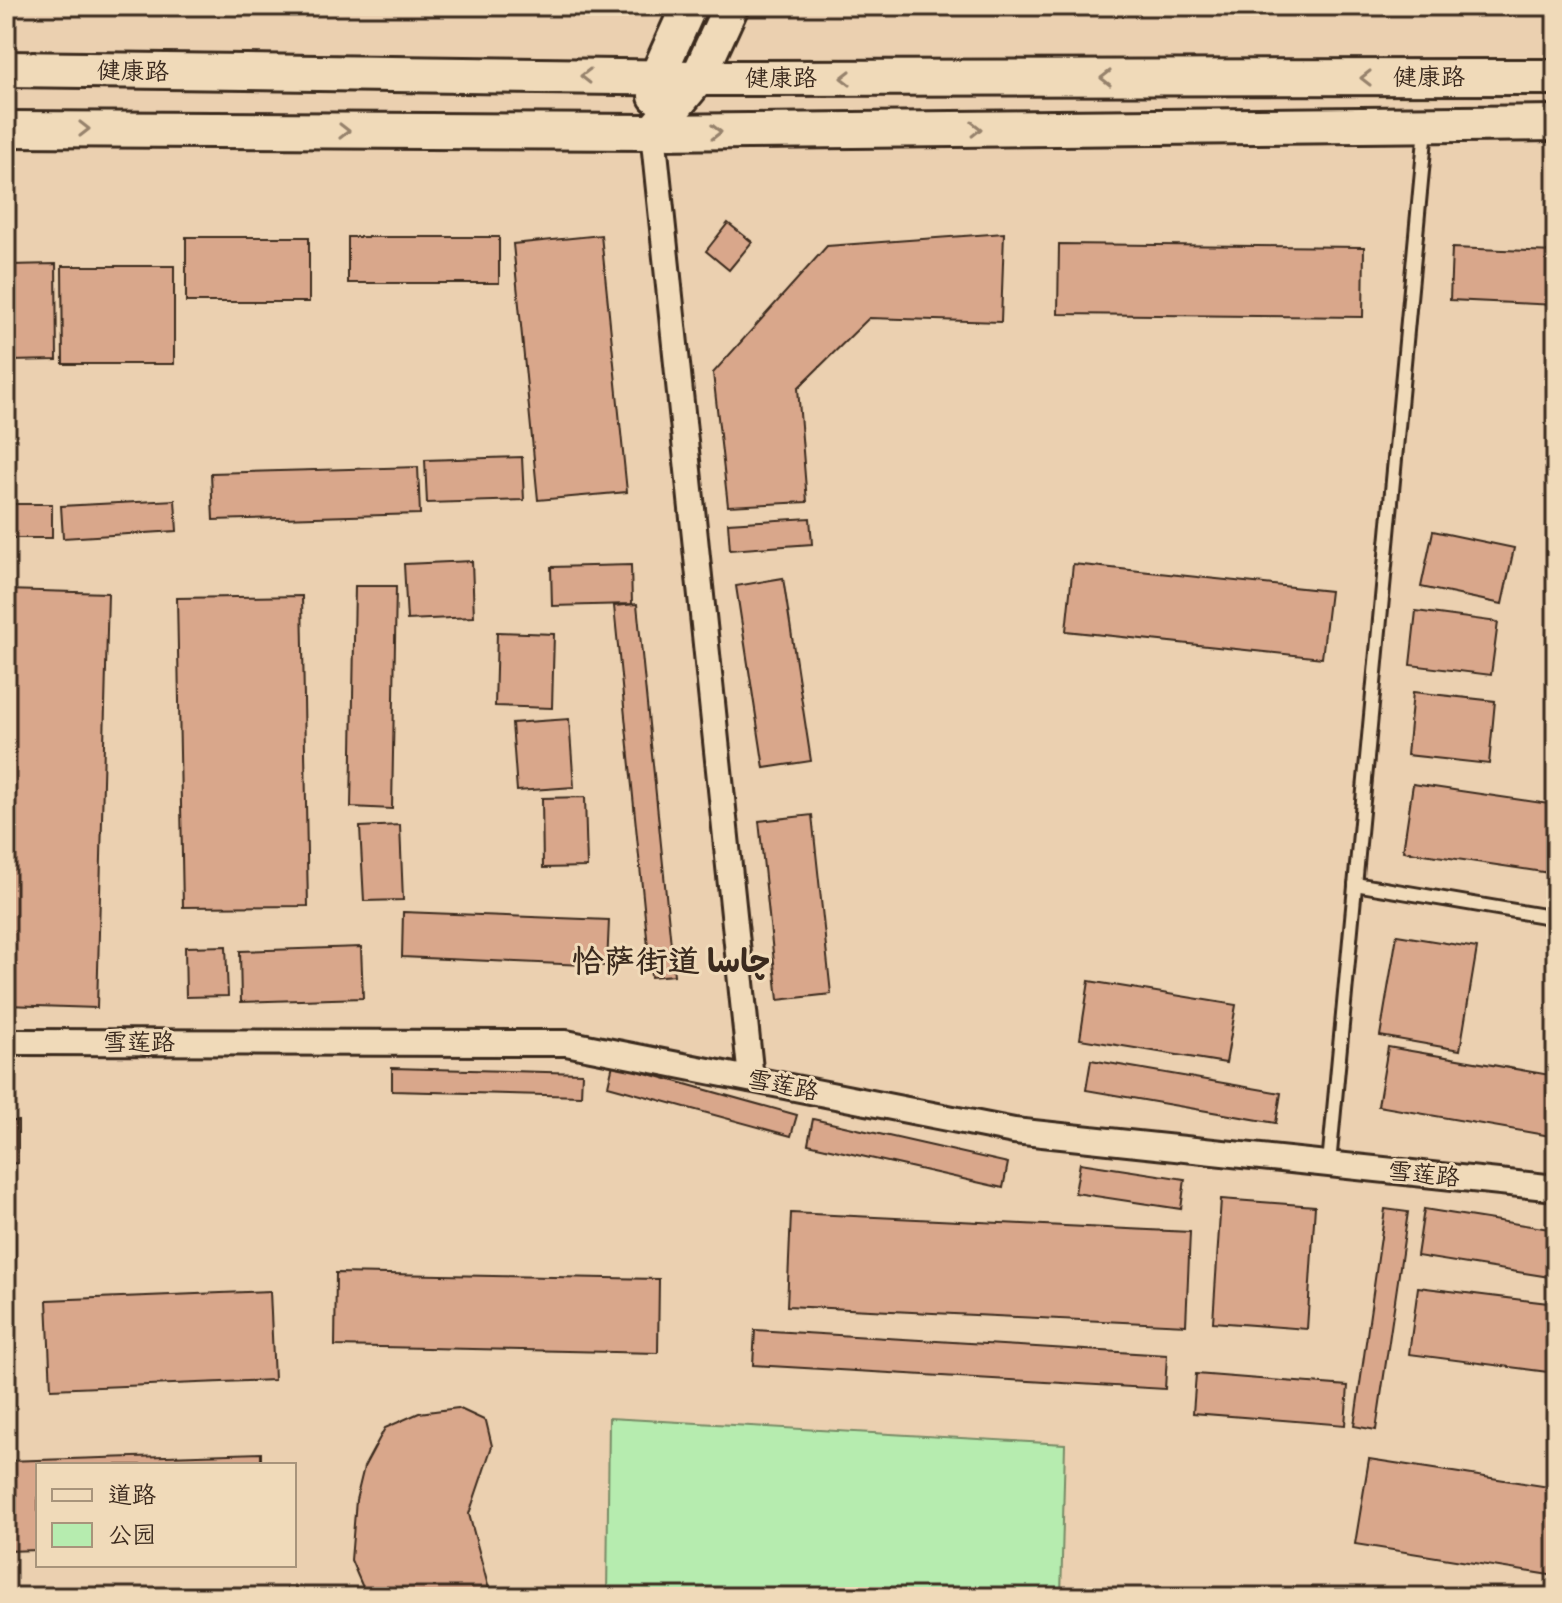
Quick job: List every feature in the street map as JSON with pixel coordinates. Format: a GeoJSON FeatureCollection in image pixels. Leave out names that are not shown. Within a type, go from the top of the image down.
{"type":"FeatureCollection","features":[{"type":"Feature","properties":{"kind":"main road"},"geometry":{"type":"LineString","coordinates":[[653,132],[657,77],[689,6]]}},
{"type":"Feature","properties":{"kind":"main road"},"geometry":{"type":"LineString","coordinates":[[653,132],[698,78],[731,6]]}},
{"type":"Feature","properties":{"kind":"main road","name":"健康路"},"geometry":{"type":"LineString","coordinates":[[6,69],[698,78],[1556,77]]}},
{"type":"Feature","properties":{"kind":"main road","name":"健康路"},"geometry":{"type":"LineString","coordinates":[[6,129],[653,132],[1556,123]]}},
{"type":"Feature","properties":{"kind":"street"},"geometry":{"type":"LineString","coordinates":[[653,132],[751,1079]]}},
{"type":"Feature","properties":{"kind":"street","name":"雪莲路"},"geometry":{"type":"LineString","coordinates":[[6,1042],[566,1043],[1014,1131],[1556,1188]]}},
{"type":"Feature","properties":{"kind":"lane"},"geometry":{"type":"LineString","coordinates":[[1329,1164],[1426,124]]}},
{"type":"Feature","properties":{"kind":"lane"},"geometry":{"type":"LineString","coordinates":[[1355,884],[1556,918]]}},
{"type":"Feature","properties":{"kind":"green space"},"geometry":{"type":"Polygon","coordinates":[[[609,1418],[1065,1444],[1061,1597],[607,1597],[609,1418]]]}},
{"type":"Feature","properties":{"kind":"building"},"geometry":{"type":"Polygon","coordinates":[[[728,223],[752,242],[729,270],[706,251],[728,223]]]}},
{"type":"Feature","properties":{"kind":"building"},"geometry":{"type":"Polygon","coordinates":[[[1004,233],[1001,322],[869,318],[798,388],[807,502],[728,506],[713,373],[827,246],[1004,233]]]}},
{"type":"Feature","properties":{"kind":"building"},"geometry":{"type":"Polygon","coordinates":[[[601,235],[627,492],[538,500],[513,244],[601,235]]]}},
{"type":"Feature","properties":{"kind":"building"},"geometry":{"type":"Polygon","coordinates":[[[186,237],[309,237],[309,302],[186,302],[186,237]]]}},
{"type":"Feature","properties":{"kind":"building"},"geometry":{"type":"Polygon","coordinates":[[[348,237],[499,237],[499,283],[348,283],[348,237]]]}},
{"type":"Feature","properties":{"kind":"building"},"geometry":{"type":"Polygon","coordinates":[[[1059,244],[1364,247],[1363,317],[1058,314],[1059,244]]]}},
{"type":"Feature","properties":{"kind":"building"},"geometry":{"type":"Polygon","coordinates":[[[1452,248],[1556,252],[1556,305],[1450,300],[1452,248]]]}},
{"type":"Feature","properties":{"kind":"building"},"geometry":{"type":"Polygon","coordinates":[[[56,264],[57,360],[10,361],[9,265],[56,264]]]}},
{"type":"Feature","properties":{"kind":"building"},"geometry":{"type":"Polygon","coordinates":[[[62,266],[174,266],[174,364],[63,364],[62,266]]]}},
{"type":"Feature","properties":{"kind":"building"},"geometry":{"type":"Polygon","coordinates":[[[522,457],[524,500],[427,503],[425,460],[522,457]]]}},
{"type":"Feature","properties":{"kind":"building"},"geometry":{"type":"Polygon","coordinates":[[[418,467],[420,514],[213,520],[211,473],[418,467]]]}},
{"type":"Feature","properties":{"kind":"building"},"geometry":{"type":"Polygon","coordinates":[[[175,500],[177,531],[63,538],[61,506],[175,500]]]}},
{"type":"Feature","properties":{"kind":"building"},"geometry":{"type":"Polygon","coordinates":[[[6,504],[52,504],[52,538],[6,538],[6,504]]]}},
{"type":"Feature","properties":{"kind":"building"},"geometry":{"type":"Polygon","coordinates":[[[810,518],[812,544],[730,550],[728,523],[810,518]]]}},
{"type":"Feature","properties":{"kind":"building"},"geometry":{"type":"Polygon","coordinates":[[[1433,531],[1514,548],[1502,604],[1421,587],[1433,531]]]}},
{"type":"Feature","properties":{"kind":"building"},"geometry":{"type":"Polygon","coordinates":[[[472,561],[474,617],[407,620],[404,564],[472,561]]]}},
{"type":"Feature","properties":{"kind":"building"},"geometry":{"type":"Polygon","coordinates":[[[1073,564],[1330,591],[1322,658],[1066,631],[1073,564]]]}},
{"type":"Feature","properties":{"kind":"building"},"geometry":{"type":"Polygon","coordinates":[[[631,565],[632,604],[552,606],[551,567],[631,565]]]}},
{"type":"Feature","properties":{"kind":"building"},"geometry":{"type":"Polygon","coordinates":[[[783,578],[811,761],[764,768],[736,586],[783,578]]]}},
{"type":"Feature","properties":{"kind":"building"},"geometry":{"type":"Polygon","coordinates":[[[355,586],[396,586],[392,809],[351,807],[355,586]]]}},
{"type":"Feature","properties":{"kind":"building"},"geometry":{"type":"Polygon","coordinates":[[[6,590],[108,593],[97,1008],[6,1005],[6,590]]]}},
{"type":"Feature","properties":{"kind":"building"},"geometry":{"type":"Polygon","coordinates":[[[302,596],[308,906],[183,907],[177,598],[302,596]]]}},
{"type":"Feature","properties":{"kind":"building"},"geometry":{"type":"Polygon","coordinates":[[[637,604],[674,975],[651,977],[614,606],[637,604]]]}},
{"type":"Feature","properties":{"kind":"building"},"geometry":{"type":"Polygon","coordinates":[[[1416,611],[1498,622],[1491,675],[1410,665],[1416,611]]]}},
{"type":"Feature","properties":{"kind":"building"},"geometry":{"type":"Polygon","coordinates":[[[497,632],[554,634],[552,708],[495,706],[497,632]]]}},
{"type":"Feature","properties":{"kind":"building"},"geometry":{"type":"Polygon","coordinates":[[[1413,692],[1495,701],[1489,764],[1407,755],[1413,692]]]}},
{"type":"Feature","properties":{"kind":"building"},"geometry":{"type":"Polygon","coordinates":[[[569,719],[574,787],[517,791],[512,723],[569,719]]]}},
{"type":"Feature","properties":{"kind":"building"},"geometry":{"type":"Polygon","coordinates":[[[1413,784],[1556,805],[1556,874],[1403,851],[1413,784]]]}},
{"type":"Feature","properties":{"kind":"building"},"geometry":{"type":"Polygon","coordinates":[[[585,797],[587,867],[543,868],[542,798],[585,797]]]}},
{"type":"Feature","properties":{"kind":"building"},"geometry":{"type":"Polygon","coordinates":[[[812,815],[831,994],[778,1000],[759,821],[812,815]]]}},
{"type":"Feature","properties":{"kind":"building"},"geometry":{"type":"Polygon","coordinates":[[[400,825],[403,900],[364,901],[360,827],[400,825]]]}},
{"type":"Feature","properties":{"kind":"building"},"geometry":{"type":"Polygon","coordinates":[[[403,912],[609,920],[607,966],[402,957],[403,912]]]}},
{"type":"Feature","properties":{"kind":"building"},"geometry":{"type":"Polygon","coordinates":[[[1397,935],[1477,948],[1460,1050],[1380,1036],[1397,935]]]}},
{"type":"Feature","properties":{"kind":"building"},"geometry":{"type":"Polygon","coordinates":[[[226,946],[228,996],[186,997],[185,947],[226,946]]]}},
{"type":"Feature","properties":{"kind":"building"},"geometry":{"type":"Polygon","coordinates":[[[361,947],[363,998],[241,1002],[240,951],[361,947]]]}},
{"type":"Feature","properties":{"kind":"building"},"geometry":{"type":"Polygon","coordinates":[[[1089,981],[1236,1005],[1226,1063],[1080,1039],[1089,981]]]}},
{"type":"Feature","properties":{"kind":"building"},"geometry":{"type":"Polygon","coordinates":[[[1388,1047],[1556,1076],[1556,1137],[1378,1106],[1388,1047]]]}},
{"type":"Feature","properties":{"kind":"building"},"geometry":{"type":"Polygon","coordinates":[[[1091,1060],[1281,1093],[1276,1123],[1086,1090],[1091,1060]]]}},
{"type":"Feature","properties":{"kind":"building"},"geometry":{"type":"Polygon","coordinates":[[[613,1064],[797,1115],[791,1136],[608,1086],[613,1064]]]}},
{"type":"Feature","properties":{"kind":"building"},"geometry":{"type":"Polygon","coordinates":[[[392,1068],[582,1073],[581,1096],[392,1091],[392,1068]]]}},
{"type":"Feature","properties":{"kind":"building"},"geometry":{"type":"Polygon","coordinates":[[[813,1119],[1008,1163],[1003,1188],[808,1144],[813,1119]]]}},
{"type":"Feature","properties":{"kind":"building"},"geometry":{"type":"Polygon","coordinates":[[[6,1121],[18,1121],[18,1163],[6,1164],[6,1121]]]}},
{"type":"Feature","properties":{"kind":"building"},"geometry":{"type":"Polygon","coordinates":[[[1080,1163],[1185,1179],[1181,1209],[1075,1193],[1080,1163]]]}},
{"type":"Feature","properties":{"kind":"building"},"geometry":{"type":"Polygon","coordinates":[[[1221,1199],[1315,1206],[1307,1329],[1213,1322],[1221,1199]]]}},
{"type":"Feature","properties":{"kind":"building"},"geometry":{"type":"Polygon","coordinates":[[[1385,1209],[1408,1212],[1376,1430],[1354,1426],[1385,1209]]]}},
{"type":"Feature","properties":{"kind":"building"},"geometry":{"type":"Polygon","coordinates":[[[1424,1209],[1556,1230],[1556,1278],[1417,1256],[1424,1209]]]}},
{"type":"Feature","properties":{"kind":"building"},"geometry":{"type":"Polygon","coordinates":[[[791,1213],[1190,1232],[1186,1325],[787,1306],[791,1213]]]}},
{"type":"Feature","properties":{"kind":"building"},"geometry":{"type":"Polygon","coordinates":[[[6,1223],[14,1223],[15,1276],[6,1276],[6,1223]]]}},
{"type":"Feature","properties":{"kind":"building"},"geometry":{"type":"Polygon","coordinates":[[[336,1273],[659,1279],[658,1353],[335,1346],[336,1273]]]}},
{"type":"Feature","properties":{"kind":"building"},"geometry":{"type":"Polygon","coordinates":[[[1418,1287],[1556,1304],[1556,1373],[1409,1354],[1418,1287]]]}},
{"type":"Feature","properties":{"kind":"building"},"geometry":{"type":"Polygon","coordinates":[[[270,1291],[274,1380],[51,1389],[47,1300],[270,1291]]]}},
{"type":"Feature","properties":{"kind":"building"},"geometry":{"type":"Polygon","coordinates":[[[755,1330],[1167,1355],[1165,1389],[753,1365],[755,1330]]]}},
{"type":"Feature","properties":{"kind":"building"},"geometry":{"type":"Polygon","coordinates":[[[1196,1374],[1348,1386],[1345,1425],[1193,1413],[1196,1374]]]}},
{"type":"Feature","properties":{"kind":"building"},"geometry":{"type":"Polygon","coordinates":[[[458,1408],[486,1421],[492,1446],[469,1514],[491,1597],[367,1597],[351,1560],[356,1500],[364,1467],[385,1428],[419,1413],[458,1408]]]}},
{"type":"Feature","properties":{"kind":"building"},"geometry":{"type":"Polygon","coordinates":[[[261,1453],[261,1463],[36,1463],[36,1550],[6,1551],[6,1461],[261,1453]]]}},
{"type":"Feature","properties":{"kind":"building"},"geometry":{"type":"Polygon","coordinates":[[[1369,1459],[1556,1488],[1556,1576],[1355,1544],[1369,1459]]]}},
{"type":"Feature","properties":{"kind":"district","name":"恰萨街道 چاسا"},"geometry":{"type":"Point","coordinates":[671,961]}}]}
